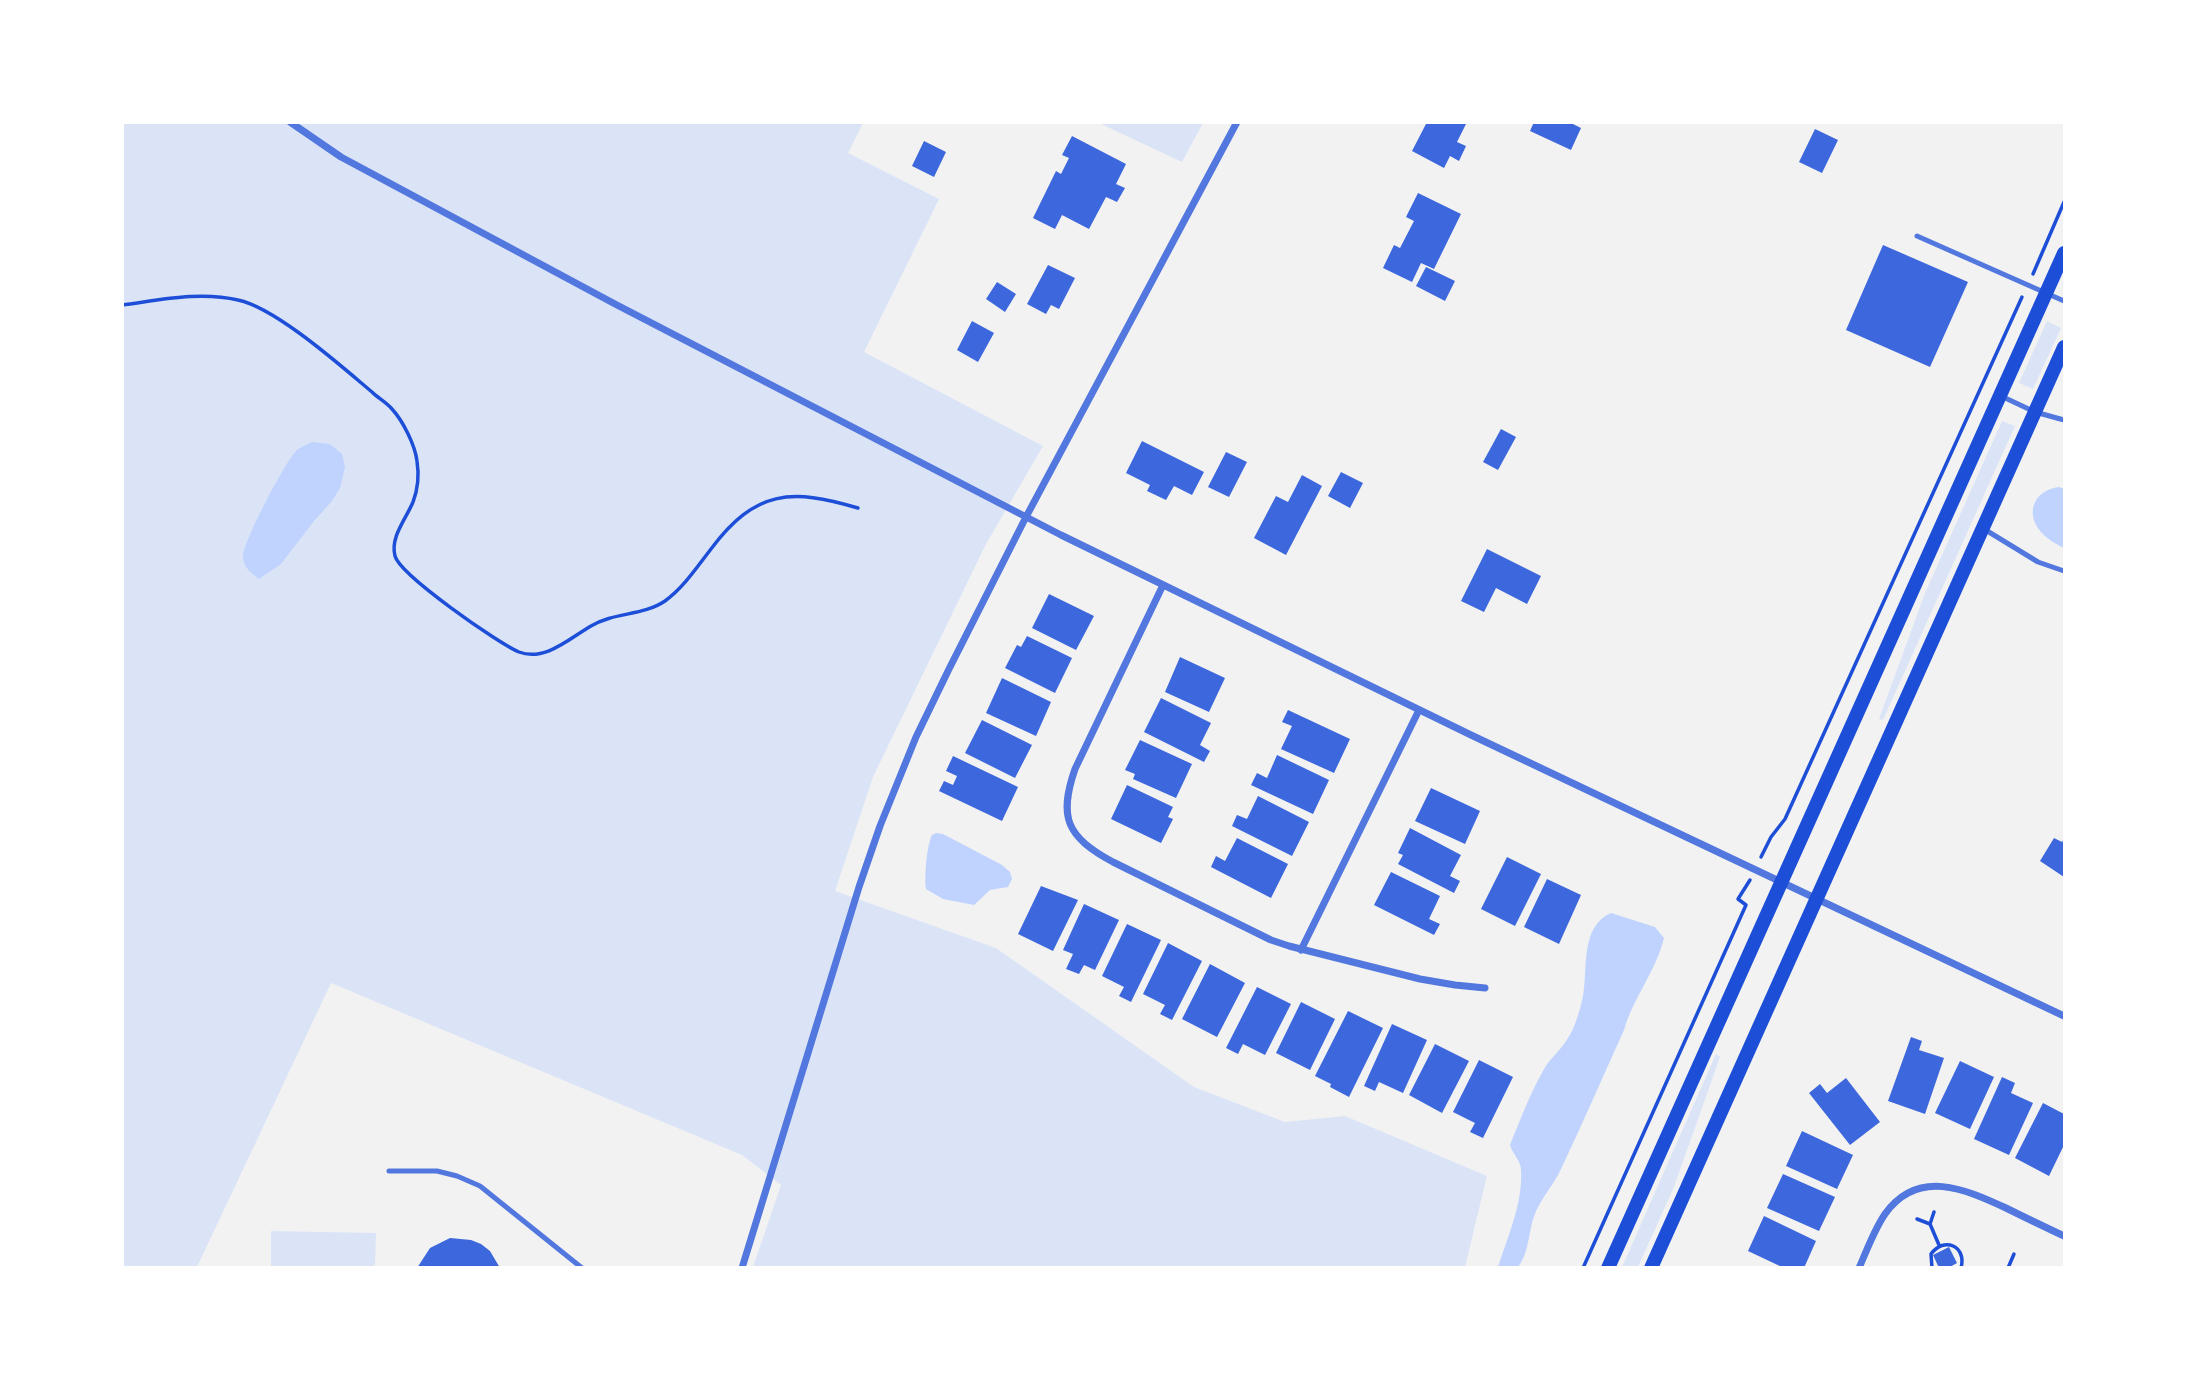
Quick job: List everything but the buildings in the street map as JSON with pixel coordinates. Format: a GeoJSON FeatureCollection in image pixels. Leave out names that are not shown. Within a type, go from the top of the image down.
{"type":"FeatureCollection","features":[{"type":"Feature","properties":{"kind":"main road"},"geometry":{"type":"LineString","coordinates":[[1608,1268],[2064,253]]}},
{"type":"Feature","properties":{"kind":"main road"},"geometry":{"type":"LineString","coordinates":[[1651,1268],[2064,347]]}},
{"type":"Feature","properties":{"kind":"street"},"geometry":{"type":"LineString","coordinates":[[290,122],[341,157],[615,304],[1026,517],[1419,710],[2064,1016]]}},
{"type":"Feature","properties":{"kind":"street"},"geometry":{"type":"LineString","coordinates":[[742,1268],[859,887],[916,737],[1026,517],[1237,122]]}},
{"type":"Feature","properties":{"kind":"street"},"geometry":{"type":"LineString","coordinates":[[1163,585],[1075,769],[1066,800],[1070,826],[1094,852],[1270,940],[1420,979],[1485,988]]}},
{"type":"Feature","properties":{"kind":"street"},"geometry":{"type":"LineString","coordinates":[[1301,950],[1419,710]]}},
{"type":"Feature","properties":{"kind":"street"},"geometry":{"type":"LineString","coordinates":[[1859,1268],[1885,1214],[1901,1198],[1918,1189],[1936,1186],[1956,1187],[1978,1195],[2064,1236]]}},
{"type":"Feature","properties":{"kind":"lane"},"geometry":{"type":"LineString","coordinates":[[1917,236],[2064,301]]}},
{"type":"Feature","properties":{"kind":"lane"},"geometry":{"type":"LineString","coordinates":[[2001,396],[2035,412],[2064,420]]}},
{"type":"Feature","properties":{"kind":"lane"},"geometry":{"type":"LineString","coordinates":[[1983,529],[2038,562],[2064,571]]}},
{"type":"Feature","properties":{"kind":"lane"},"geometry":{"type":"LineString","coordinates":[[389,1171],[437,1171],[480,1186],[582,1268]]}},
{"type":"Feature","properties":{"kind":"path"},"geometry":{"type":"LineString","coordinates":[[2031,277],[2064,202]]}},
{"type":"Feature","properties":{"kind":"path"},"geometry":{"type":"LineString","coordinates":[[122,305],[198,296],[223,296],[242,300],[278,319],[341,365],[393,409],[413,446],[418,473],[413,502],[400,525],[396,540],[394,554],[398,563],[406,573],[463,615],[521,653],[538,654],[551,650],[602,621],[665,601],[684,584],[723,533],[738,518],[774,498],[792,496],[827,499],[858,508]]}},
{"type":"Feature","properties":{"kind":"path"},"geometry":{"type":"LineString","coordinates":[[1771,837],[1785,819],[2021,299]]}},
{"type":"Feature","properties":{"kind":"path"},"geometry":{"type":"LineString","coordinates":[[1583,1268],[1746,905],[1738,899]]}},
{"type":"Feature","properties":{"kind":"path"},"geometry":{"type":"LineString","coordinates":[[1934,1212],[1930,1224],[1939,1245]]}},
{"type":"Feature","properties":{"kind":"path"},"geometry":{"type":"LineString","coordinates":[[1917,1219],[1930,1224]]}},
{"type":"Feature","properties":{"kind":"path"},"geometry":{"type":"LineString","coordinates":[[1932,1268],[1931,1254],[1939,1245],[1950,1244],[1960,1250],[1963,1260],[1961,1267]]}},
{"type":"Feature","properties":{"kind":"path"},"geometry":{"type":"LineString","coordinates":[[2008,1268],[2014,1254]]}},
{"type":"Feature","properties":{"kind":"shaded area"},"geometry":{"type":"Polygon","coordinates":[[[123,123],[863,123],[848,153],[939,199],[864,352],[1043,446],[986,544],[873,777],[835,891],[996,948],[1194,1087],[1285,1122],[1345,1116],[1487,1176],[1465,1267],[753,1267],[781,1185],[742,1155],[331,983],[197,1267],[123,1268],[123,123]]]}},
{"type":"Feature","properties":{"kind":"shaded area"},"geometry":{"type":"Polygon","coordinates":[[[1099,123],[1203,123],[1182,162],[1099,123]]]}},
{"type":"Feature","properties":{"kind":"shaded area"},"geometry":{"type":"Polygon","coordinates":[[[2047,321],[2061,328],[2033,389],[2019,383],[2047,321]]]}},
{"type":"Feature","properties":{"kind":"shaded area"},"geometry":{"type":"Polygon","coordinates":[[[2002,421],[2015,426],[1883,720],[1879,719],[1925,593],[2002,421]]]}},
{"type":"Feature","properties":{"kind":"shaded area"},"geometry":{"type":"Polygon","coordinates":[[[1716,1054],[1720,1057],[1674,1187],[1638,1267],[1622,1267],[1716,1054]]]}},
{"type":"Feature","properties":{"kind":"shaded area"},"geometry":{"type":"Polygon","coordinates":[[[271,1231],[376,1233],[375,1264],[372,1268],[271,1267],[271,1231]]]}},
{"type":"Feature","properties":{"kind":"water"},"geometry":{"type":"Polygon","coordinates":[[[312,442],[330,444],[342,454],[345,467],[340,488],[281,564],[259,579],[248,570],[243,557],[249,536],[291,457],[297,450],[312,442]]]}},
{"type":"Feature","properties":{"kind":"water"},"geometry":{"type":"Polygon","coordinates":[[[2059,487],[2064,489],[2064,548],[2043,535],[2033,517],[2038,497],[2059,487]]]}},
{"type":"Feature","properties":{"kind":"water"},"geometry":{"type":"Polygon","coordinates":[[[943,834],[1002,865],[1010,872],[1012,879],[1008,887],[990,890],[974,905],[943,899],[926,889],[929,846],[932,835],[943,834]]]}},
{"type":"Feature","properties":{"kind":"water"},"geometry":{"type":"Polygon","coordinates":[[[1611,913],[1655,927],[1664,938],[1561,1169],[1536,1211],[1522,1261],[1518,1267],[1498,1267],[1520,1195],[1521,1167],[1510,1145],[1538,1080],[1575,1025],[1583,996],[1590,938],[1601,919],[1611,913]]]}}]}
